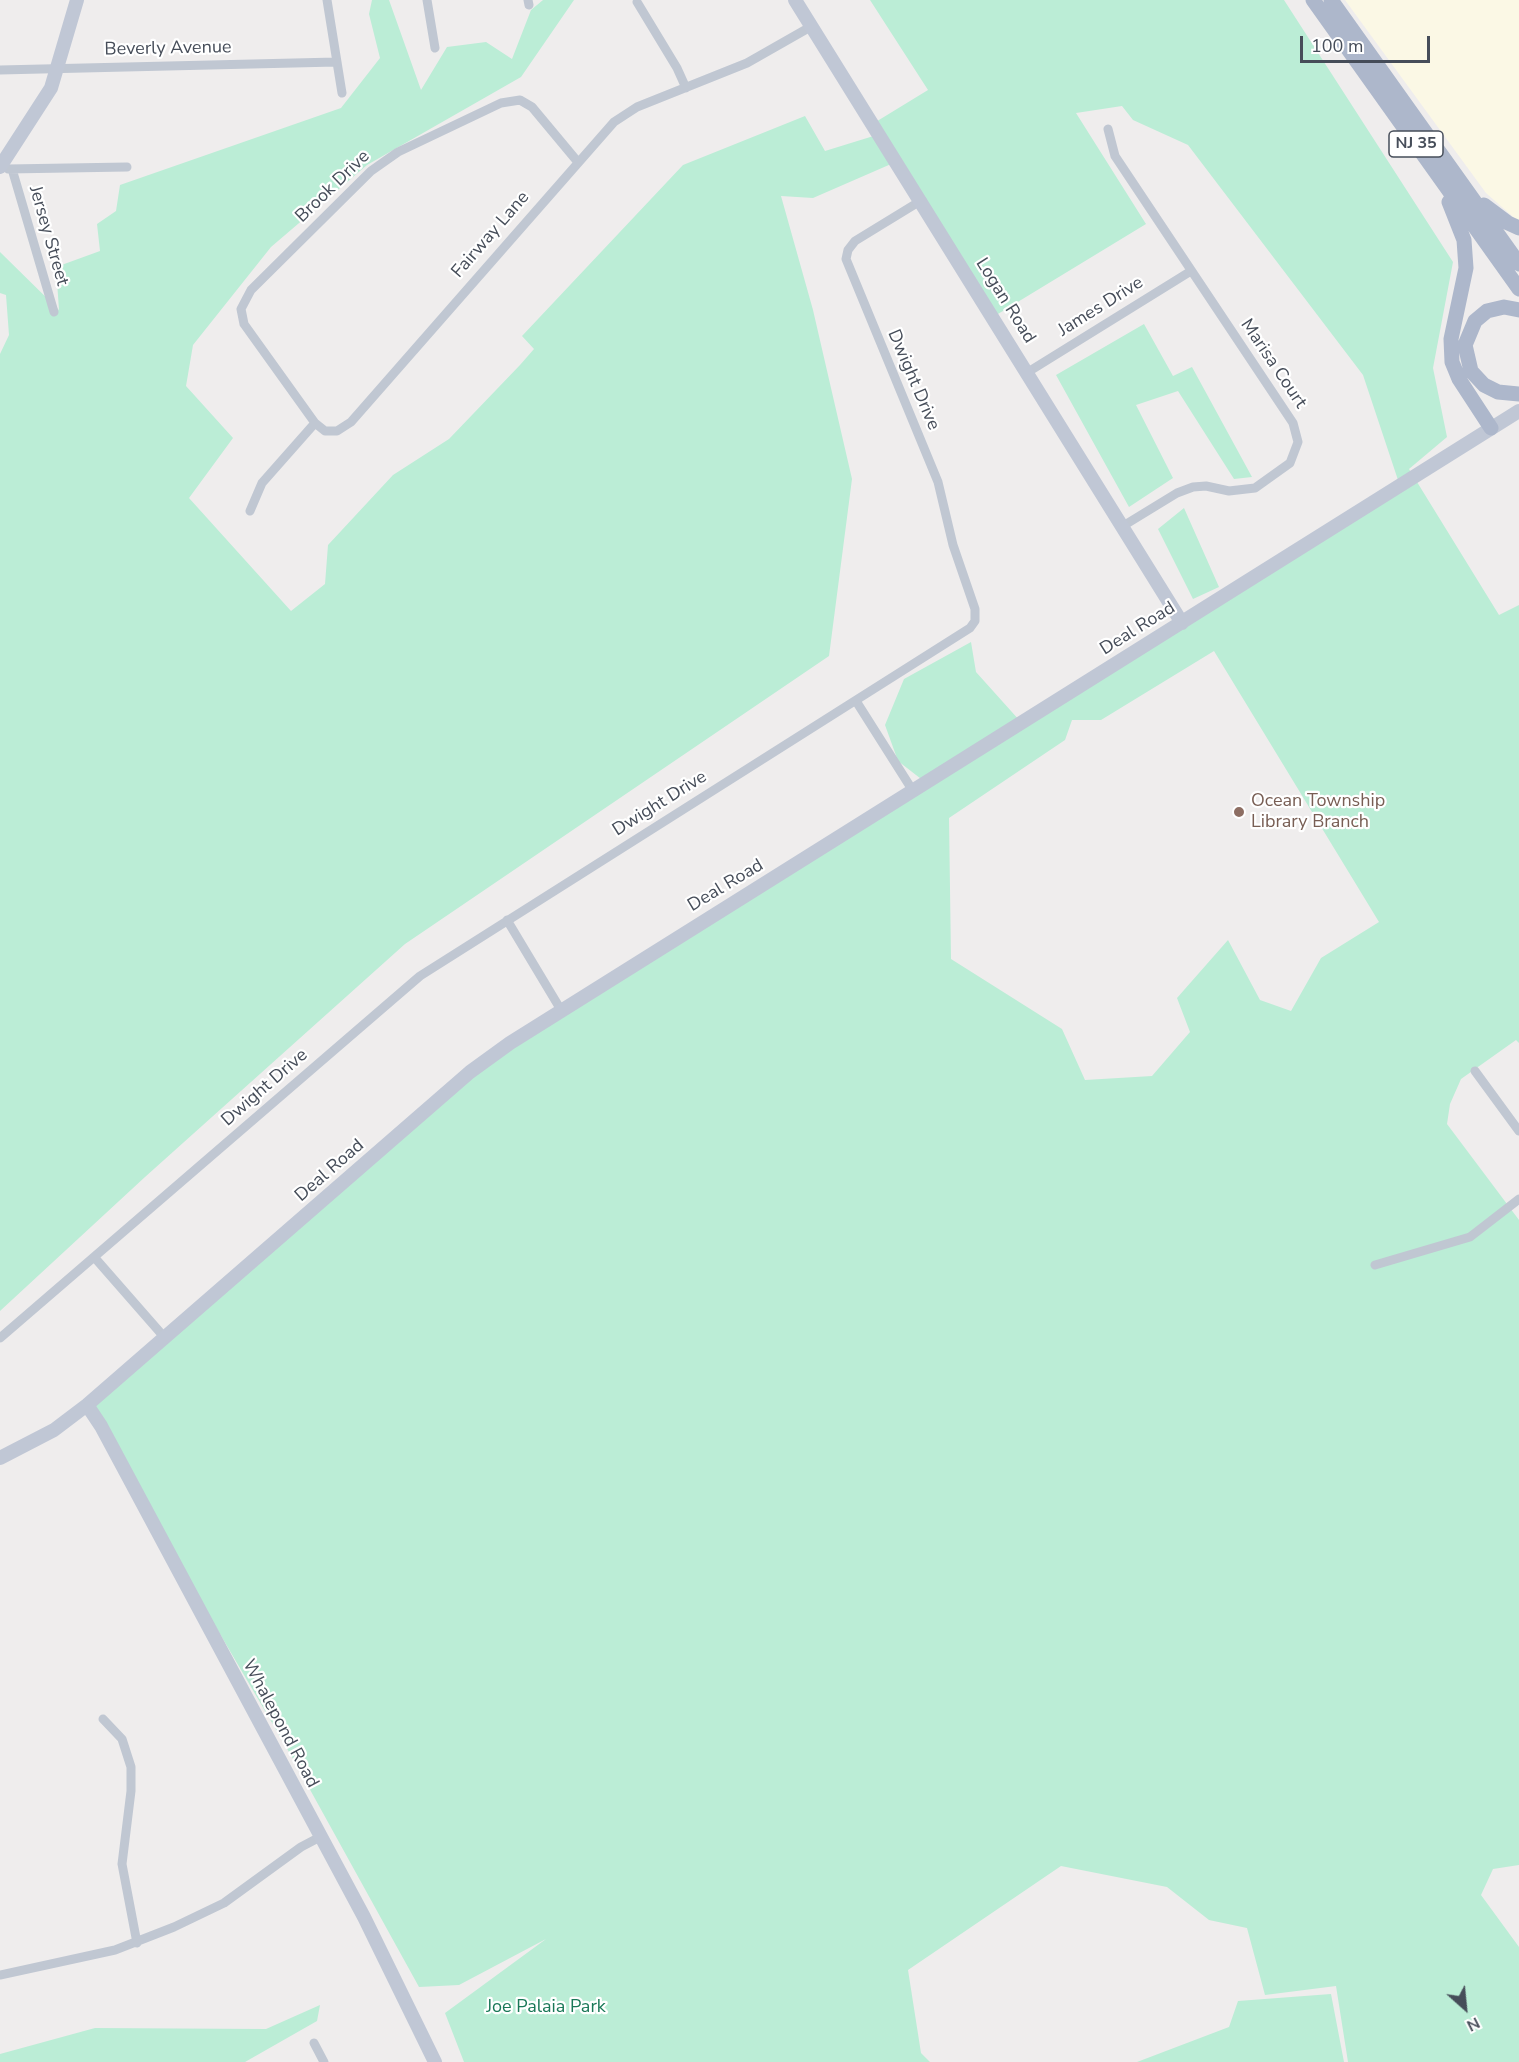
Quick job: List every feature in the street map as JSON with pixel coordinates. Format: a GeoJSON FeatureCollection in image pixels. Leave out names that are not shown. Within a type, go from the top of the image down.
{"type":"FeatureCollection","features":[{"type":"Feature","properties":{"kind":"main road","name":"NJ 35"},"geometry":{"type":"LineString","coordinates":[[1313,0],[1519,289]]}},
{"type":"Feature","properties":{"kind":"main road","name":"NJ 35"},"geometry":{"type":"LineString","coordinates":[[1331,0],[1519,264]]}},
{"type":"Feature","properties":{"kind":"main road"},"geometry":{"type":"LineString","coordinates":[[1427,159],[1458,222],[1465,250],[1465,279],[1451,339],[1452,362],[1459,379],[1491,428]]}},
{"type":"Feature","properties":{"kind":"main road"},"geometry":{"type":"LineString","coordinates":[[1467,192],[1496,215],[1519,228]]}},
{"type":"Feature","properties":{"kind":"main road"},"geometry":{"type":"LineString","coordinates":[[1519,310],[1504,307],[1487,311],[1474,321],[1465,345],[1467,360],[1476,378],[1492,390],[1519,394]]}},
{"type":"Feature","properties":{"kind":"street"},"geometry":{"type":"LineString","coordinates":[[4,168],[41,108],[58,68],[77,0]]}},
{"type":"Feature","properties":{"kind":"street"},"geometry":{"type":"LineString","coordinates":[[327,0],[342,93]]}},
{"type":"Feature","properties":{"kind":"street"},"geometry":{"type":"LineString","coordinates":[[427,0],[435,48]]}},
{"type":"Feature","properties":{"kind":"street","name":"Logan Road"},"geometry":{"type":"LineString","coordinates":[[795,0],[922,200],[1182,622]]}},
{"type":"Feature","properties":{"kind":"street"},"geometry":{"type":"LineString","coordinates":[[637,2],[677,68],[686,88]]}},
{"type":"Feature","properties":{"kind":"street","name":"Fairway Lane"},"geometry":{"type":"LineString","coordinates":[[315,423],[329,432],[337,431],[351,422],[577,161],[621,117],[747,63],[812,26]]}},
{"type":"Feature","properties":{"kind":"street","name":"Beverly Avenue"},"geometry":{"type":"LineString","coordinates":[[0,70],[336,62]]}},
{"type":"Feature","properties":{"kind":"street","name":"Brook Drive"},"geometry":{"type":"LineString","coordinates":[[315,423],[244,324],[241,309],[251,290],[371,171],[398,152],[511,100],[520,100],[532,107],[577,161]]}},
{"type":"Feature","properties":{"kind":"street","name":"Marisa Court"},"geometry":{"type":"LineString","coordinates":[[1108,129],[1115,156],[1293,423],[1298,436],[1297,449],[1284,470],[1255,488],[1228,491],[1206,486],[1193,487],[1177,493],[1123,526]]}},
{"type":"Feature","properties":{"kind":"street"},"geometry":{"type":"LineString","coordinates":[[4,168],[127,167]]}},
{"type":"Feature","properties":{"kind":"street","name":"Jersey Street"},"geometry":{"type":"LineString","coordinates":[[4,168],[54,312]]}},
{"type":"Feature","properties":{"kind":"street","name":"Dwight Drive"},"geometry":{"type":"LineString","coordinates":[[0,1338],[402,990],[440,962],[964,633],[973,624],[976,614],[952,545],[938,482],[847,266],[848,250],[855,241],[922,200]]}},
{"type":"Feature","properties":{"kind":"street","name":"James Drive"},"geometry":{"type":"LineString","coordinates":[[1028,372],[1191,271]]}},
{"type":"Feature","properties":{"kind":"street","name":"Deal Road"},"geometry":{"type":"LineString","coordinates":[[0,1458],[54,1430],[87,1405],[470,1072],[561,1010],[1519,411]]}},
{"type":"Feature","properties":{"kind":"street"},"geometry":{"type":"LineString","coordinates":[[250,511],[262,483],[315,423]]}},
{"type":"Feature","properties":{"kind":"street"},"geometry":{"type":"LineString","coordinates":[[856,700],[913,791]]}},
{"type":"Feature","properties":{"kind":"street"},"geometry":{"type":"LineString","coordinates":[[507,920],[561,1010]]}},
{"type":"Feature","properties":{"kind":"street"},"geometry":{"type":"LineString","coordinates":[[1475,1071],[1519,1131]]}},
{"type":"Feature","properties":{"kind":"street"},"geometry":{"type":"LineString","coordinates":[[1375,1265],[1470,1237],[1519,1199]]}},
{"type":"Feature","properties":{"kind":"street"},"geometry":{"type":"LineString","coordinates":[[95,1258],[165,1338]]}},
{"type":"Feature","properties":{"kind":"street","name":"Whalepond Road"},"geometry":{"type":"LineString","coordinates":[[87,1405],[128,1475],[364,1917],[435,2062]]}},
{"type":"Feature","properties":{"kind":"street"},"geometry":{"type":"LineString","coordinates":[[103,1719],[122,1739],[131,1767],[131,1791],[122,1864],[137,1943]]}},
{"type":"Feature","properties":{"kind":"street"},"geometry":{"type":"LineString","coordinates":[[0,1975],[137,1943],[224,1903],[301,1847],[320,1837]]}},
{"type":"Feature","properties":{"kind":"street"},"geometry":{"type":"LineString","coordinates":[[314,2043],[324,2062]]}},
{"type":"Feature","properties":{"kind":"shaded area"},"geometry":{"type":"Polygon","coordinates":[[[1345,0],[1519,0],[1519,222],[1486,193],[1345,0]]]}},
{"type":"Feature","properties":{"kind":"green space","name":"Joe Palaia Park"},"geometry":{"type":"Polygon","coordinates":[[[372,0],[389,0],[421,90],[447,47],[486,42],[512,59],[531,10],[543,0],[574,0],[521,77],[367,165],[271,247],[193,345],[186,386],[233,438],[189,498],[291,611],[325,584],[328,545],[393,475],[449,439],[520,365],[534,349],[522,336],[683,165],[805,116],[825,151],[880,134],[874,123],[928,90],[870,0],[1284,0],[1453,262],[1433,368],[1447,437],[1409,469],[1499,615],[1519,605],[1519,1043],[1516,1040],[1461,1079],[1450,1104],[1447,1124],[1519,1220],[1519,1865],[1493,1869],[1481,1895],[1519,1947],[1519,2062],[1348,2062],[1336,1986],[1265,1995],[1247,1928],[1209,1920],[1167,1887],[1061,1866],[908,1970],[921,2053],[930,2062],[464,2062],[445,2013],[546,1939],[459,1985],[419,1987],[292,1757],[86,1405],[483,1061],[925,782],[898,761],[885,725],[904,679],[971,642],[976,672],[1020,721],[1399,483],[1363,375],[1188,145],[1133,120],[1122,106],[1076,113],[1146,224],[993,317],[898,161],[813,198],[781,196],[813,310],[852,479],[829,656],[405,944],[145,1177],[0,1311],[0,354],[9,335],[6,295],[0,293],[0,252],[59,310],[56,267],[100,251],[97,224],[116,211],[120,185],[341,108],[380,58],[369,14],[372,0]],[[1214,651],[1101,720],[1072,720],[1065,740],[949,818],[951,959],[1062,1029],[1085,1080],[1152,1076],[1190,1032],[1177,998],[1228,940],[1260,1000],[1291,1011],[1321,958],[1379,922],[1214,651]]]}},
{"type":"Feature","properties":{"kind":"green space"},"geometry":{"type":"Polygon","coordinates":[[[1144,324],[1173,376],[1192,367],[1252,477],[1234,479],[1178,391],[1136,405],[1173,478],[1129,507],[1056,375],[1144,324]]]}},
{"type":"Feature","properties":{"kind":"green space"},"geometry":{"type":"Polygon","coordinates":[[[1184,508],[1219,587],[1193,599],[1158,529],[1184,508]]]}},
{"type":"Feature","properties":{"kind":"green space"},"geometry":{"type":"Polygon","coordinates":[[[1331,1994],[1344,2062],[1137,2062],[1229,2027],[1238,2001],[1331,1994]]]}},
{"type":"Feature","properties":{"kind":"green space"},"geometry":{"type":"Polygon","coordinates":[[[320,2005],[317,2021],[245,2062],[0,2062],[0,2054],[95,2028],[266,2029],[320,2005]]]}},
{"type":"Feature","properties":{"kind":"place","name":"Ocean Township Library Branch"},"geometry":{"type":"Point","coordinates":[1239,812]}}]}
